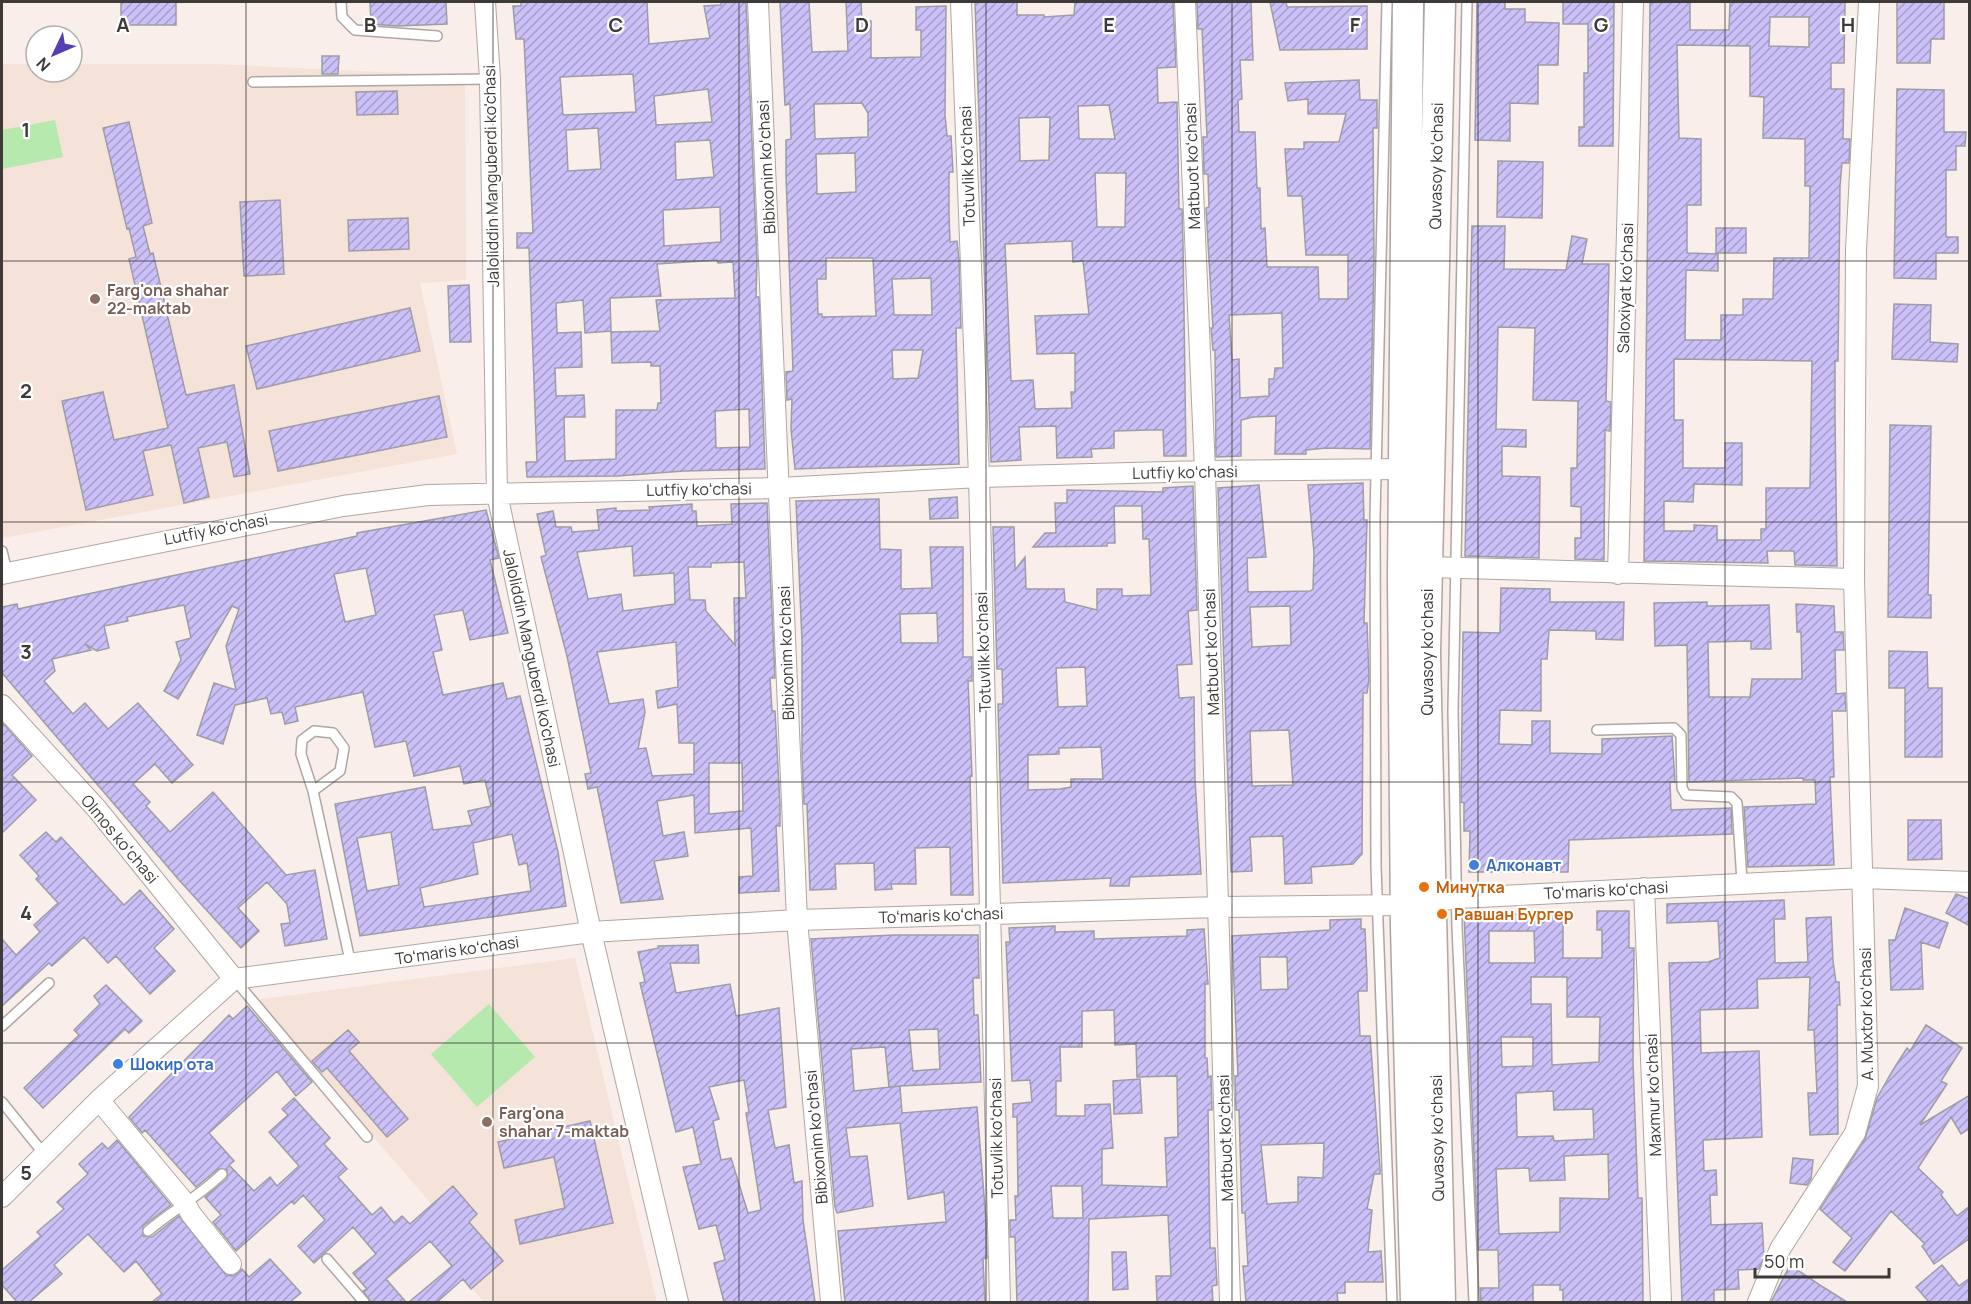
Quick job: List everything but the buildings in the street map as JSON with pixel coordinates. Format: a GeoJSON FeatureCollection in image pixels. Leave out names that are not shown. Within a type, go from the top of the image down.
{"type":"FeatureCollection","features":[{"type":"Feature","properties":{"kind":"main road","name":"Quvasoy koʻchasi"},"geometry":{"type":"LineString","coordinates":[[1408,2],[1390,469],[1418,902],[1440,1302]]}},
{"type":"Feature","properties":{"kind":"main road","name":"Quvasoy koʻchasi"},"geometry":{"type":"LineString","coordinates":[[1416,1302],[1418,902],[1440,2]]}},
{"type":"Feature","properties":{"kind":"street","name":"Jaloliddin Manguberdi ko'chasi"},"geometry":{"type":"LineString","coordinates":[[485,2],[490,79],[497,494],[591,932],[678,1302]]}},
{"type":"Feature","properties":{"kind":"street","name":"Bibixonim koʻchasi"},"geometry":{"type":"LineString","coordinates":[[758,2],[797,920],[831,1302]]}},
{"type":"Feature","properties":{"kind":"street","name":"Totuvlik koʻchasi"},"geometry":{"type":"LineString","coordinates":[[961,2],[979,477],[1000,1302]]}},
{"type":"Feature","properties":{"kind":"street","name":"Matbuot koʻchasi"},"geometry":{"type":"LineString","coordinates":[[1185,2],[1205,471],[1230,1302]]}},
{"type":"Feature","properties":{"kind":"street","name":"Saloxiyat koʻchasi"},"geometry":{"type":"LineString","coordinates":[[1618,574],[1633,2]]}},
{"type":"Feature","properties":{"kind":"street","name":"A. Muxtor koʻchasi"},"geometry":{"type":"LineString","coordinates":[[1758,1302],[1780,1249],[1855,1133],[1868,1086],[1854,579],[1856,250],[1869,2]]}},
{"type":"Feature","properties":{"kind":"street","name":"Lutfiy koʻchasi"},"geometry":{"type":"LineString","coordinates":[[4,573],[343,506],[428,495],[780,488],[979,477],[1390,469]]}},
{"type":"Feature","properties":{"kind":"street"},"geometry":{"type":"LineString","coordinates":[[1426,577],[1456,569],[1854,579]]}},
{"type":"Feature","properties":{"kind":"street","name":"Olmos koʻchasi"},"geometry":{"type":"LineString","coordinates":[[2,705],[97,809],[234,979]]}},
{"type":"Feature","properties":{"kind":"street","name":"Toʻmaris koʻchasi"},"geometry":{"type":"LineString","coordinates":[[234,979],[591,932],[797,920],[1418,902],[1742,882],[1863,878],[1970,882]]}},
{"type":"Feature","properties":{"kind":"street","name":"Maxmur koʻchasi"},"geometry":{"type":"LineString","coordinates":[[1644,888],[1661,1302]]}},
{"type":"Feature","properties":{"kind":"street"},"geometry":{"type":"LineString","coordinates":[[2,1197],[99,1100],[234,979]]}},
{"type":"Feature","properties":{"kind":"street"},"geometry":{"type":"LineString","coordinates":[[99,1100],[185,1203],[191,1214],[231,1264]]}},
{"type":"Feature","properties":{"kind":"lane"},"geometry":{"type":"LineString","coordinates":[[341,2],[342,18],[355,30],[437,36]]}},
{"type":"Feature","properties":{"kind":"lane"},"geometry":{"type":"LineString","coordinates":[[1387,2],[1390,469]]}},
{"type":"Feature","properties":{"kind":"lane"},"geometry":{"type":"LineString","coordinates":[[1392,1302],[1418,902],[1453,711],[1467,2]]}},
{"type":"Feature","properties":{"kind":"lane"},"geometry":{"type":"LineString","coordinates":[[253,82],[490,79]]}},
{"type":"Feature","properties":{"kind":"lane"},"geometry":{"type":"LineString","coordinates":[[2,551],[4,573]]}},
{"type":"Feature","properties":{"kind":"lane"},"geometry":{"type":"LineString","coordinates":[[1597,730],[1674,728],[1681,735],[1682,788],[1686,795],[1731,797],[1737,803],[1742,882]]}},
{"type":"Feature","properties":{"kind":"lane"},"geometry":{"type":"LineString","coordinates":[[313,791],[340,771],[344,748],[333,733],[314,731],[302,740],[301,754],[313,791],[351,965]]}},
{"type":"Feature","properties":{"kind":"lane"},"geometry":{"type":"LineString","coordinates":[[1418,902],[1473,1302]]}},
{"type":"Feature","properties":{"kind":"lane"},"geometry":{"type":"LineString","coordinates":[[234,979],[367,1137]]}},
{"type":"Feature","properties":{"kind":"lane"},"geometry":{"type":"LineString","coordinates":[[2,1026],[49,983]]}},
{"type":"Feature","properties":{"kind":"lane"},"geometry":{"type":"LineString","coordinates":[[2,1102],[44,1154]]}},
{"type":"Feature","properties":{"kind":"lane"},"geometry":{"type":"LineString","coordinates":[[148,1231],[178,1206],[196,1198],[222,1174]]}},
{"type":"Feature","properties":{"kind":"lane"},"geometry":{"type":"LineString","coordinates":[[327,1259],[364,1302]]}},
{"type":"Feature","properties":{"kind":"shaded area"},"geometry":{"type":"Polygon","coordinates":[[[2,64],[24,64],[24,84],[84,84],[84,64],[213,64],[465,76],[466,280],[420,283],[457,454],[3,538],[2,64]]]}},
{"type":"Feature","properties":{"kind":"shaded area","name":"Farg'ona shahar 7-maktab"},"geometry":{"type":"Polygon","coordinates":[[[575,958],[657,1302],[484,1302],[447,1260],[466,1244],[255,1000],[575,958]]]}},
{"type":"Feature","properties":{"kind":"green space"},"geometry":{"type":"Polygon","coordinates":[[[55,120],[63,157],[2,169],[2,130],[55,120]]]}},
{"type":"Feature","properties":{"kind":"green space"},"geometry":{"type":"Polygon","coordinates":[[[489,1004],[535,1057],[477,1107],[431,1054],[489,1004]]]}},
{"type":"Feature","properties":{"kind":"place","name":"Farg'ona shahar 22-maktab"},"geometry":{"type":"Point","coordinates":[95,299]}},
{"type":"Feature","properties":{"kind":"place","name":"Алконавт"},"geometry":{"type":"Point","coordinates":[1474,865]}},
{"type":"Feature","properties":{"kind":"place","name":"Минутка"},"geometry":{"type":"Point","coordinates":[1424,887]}},
{"type":"Feature","properties":{"kind":"place","name":"Равшан Бургер"},"geometry":{"type":"Point","coordinates":[1442,914]}},
{"type":"Feature","properties":{"kind":"place","name":"Шокир ота"},"geometry":{"type":"Point","coordinates":[118,1064]}},
{"type":"Feature","properties":{"kind":"place","name":"Farg'ona shahar 7-maktab"},"geometry":{"type":"Point","coordinates":[487,1122]}}]}
